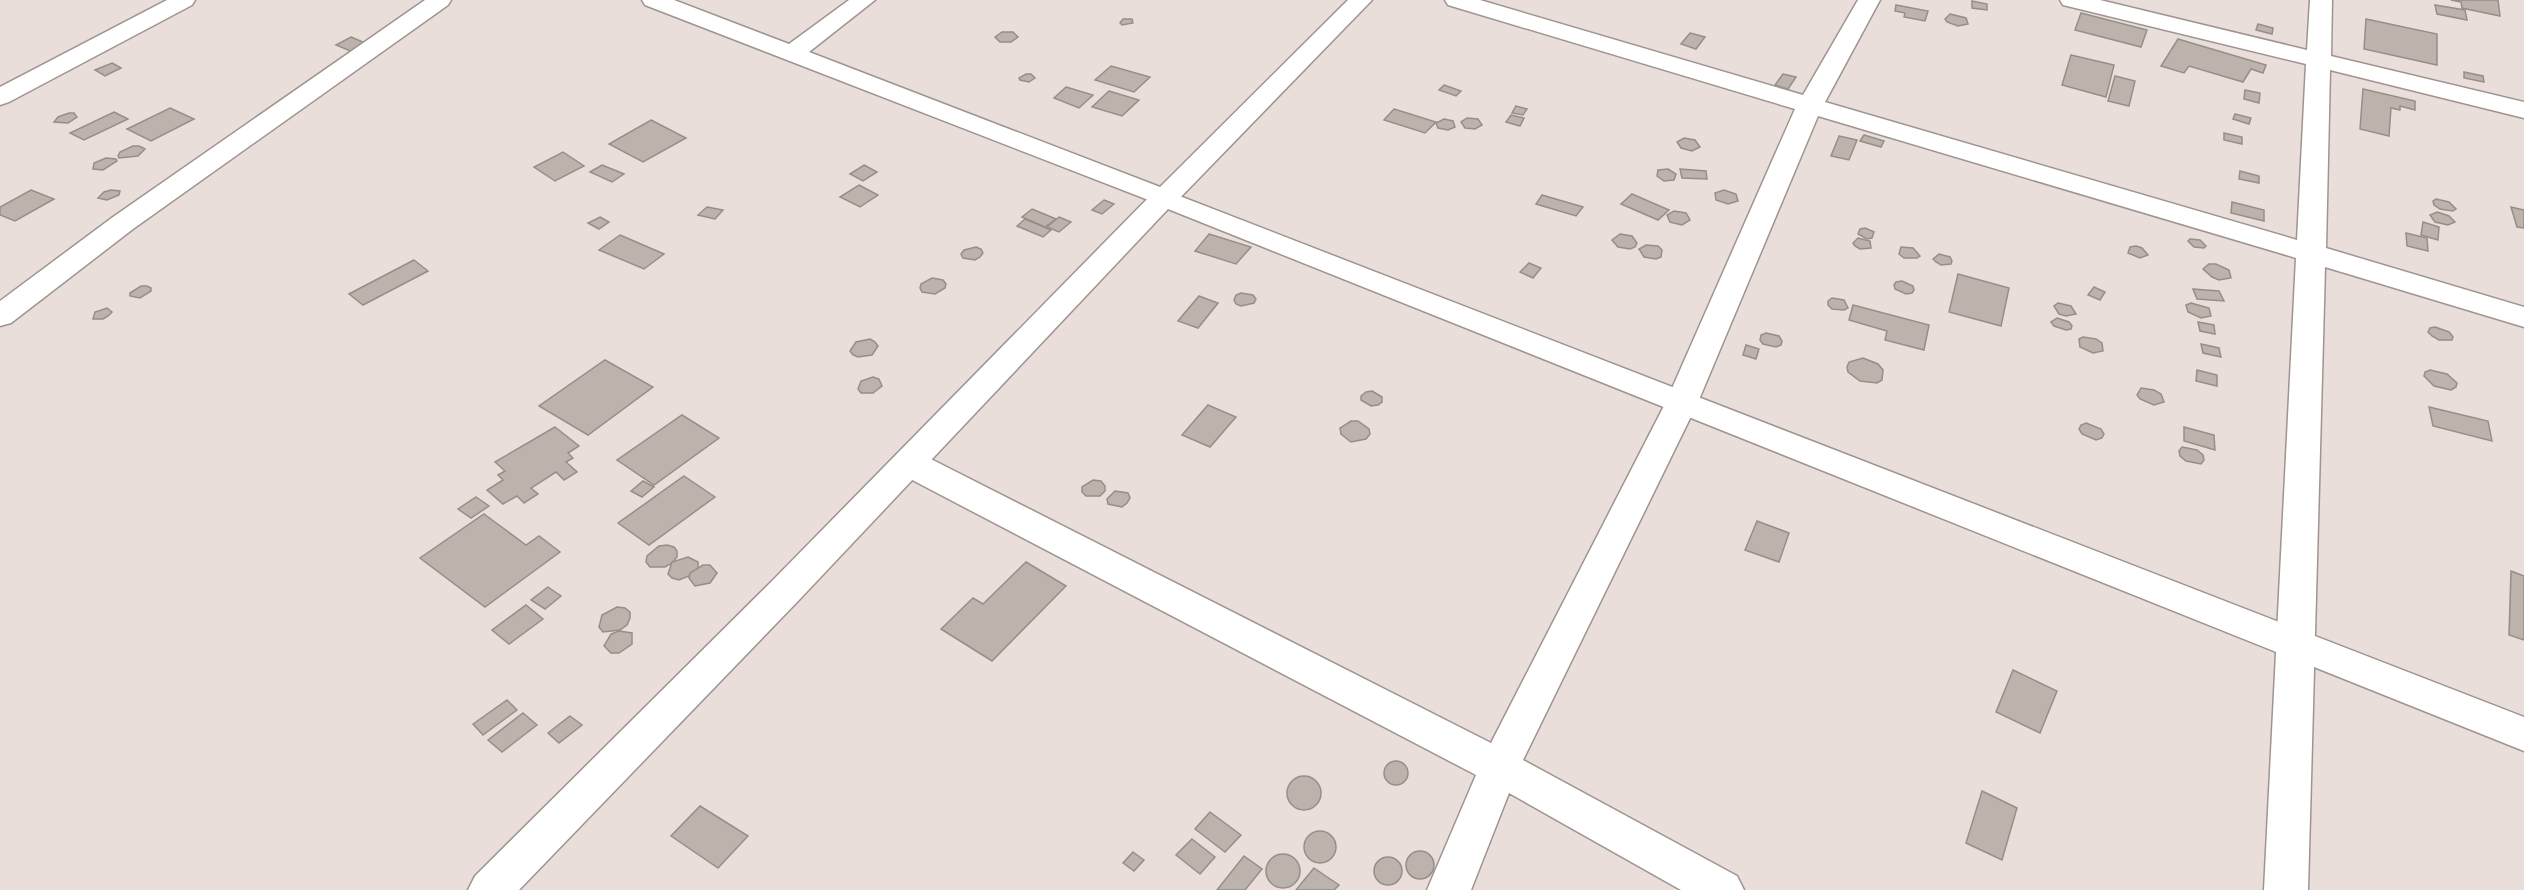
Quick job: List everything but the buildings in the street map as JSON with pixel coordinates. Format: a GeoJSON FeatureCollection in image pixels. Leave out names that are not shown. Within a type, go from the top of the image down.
{"type":"FeatureCollection","features":[{"type":"Feature","properties":{"kind":"street"},"geometry":{"type":"LineString","coordinates":[[0,97],[184,0]]}},
{"type":"Feature","properties":{"kind":"street"},"geometry":{"type":"LineString","coordinates":[[0,316],[123,223],[440,0]]}},
{"type":"Feature","properties":{"kind":"street"},"geometry":{"type":"LineString","coordinates":[[653,0],[1164,198],[2524,734]]}},
{"type":"Feature","properties":{"kind":"street"},"geometry":{"type":"LineString","coordinates":[[792,53],[864,0]]}},
{"type":"Feature","properties":{"kind":"street"},"geometry":{"type":"LineString","coordinates":[[490,890],[909,463],[1164,198],[1361,0]]}},
{"type":"Feature","properties":{"kind":"street"},"geometry":{"type":"LineString","coordinates":[[1456,0],[1809,107],[2311,252],[2524,317]]}},
{"type":"Feature","properties":{"kind":"street"},"geometry":{"type":"LineString","coordinates":[[1449,890],[1498,767],[1682,402],[1809,107],[1869,0]]}},
{"type":"Feature","properties":{"kind":"street"},"geometry":{"type":"LineString","coordinates":[[2071,0],[2524,110]]}},
{"type":"Feature","properties":{"kind":"street"},"geometry":{"type":"LineString","coordinates":[[2286,890],[2321,0]]}},
{"type":"Feature","properties":{"kind":"street"},"geometry":{"type":"LineString","coordinates":[[909,463],[1498,767],[1722,890]]}}]}
